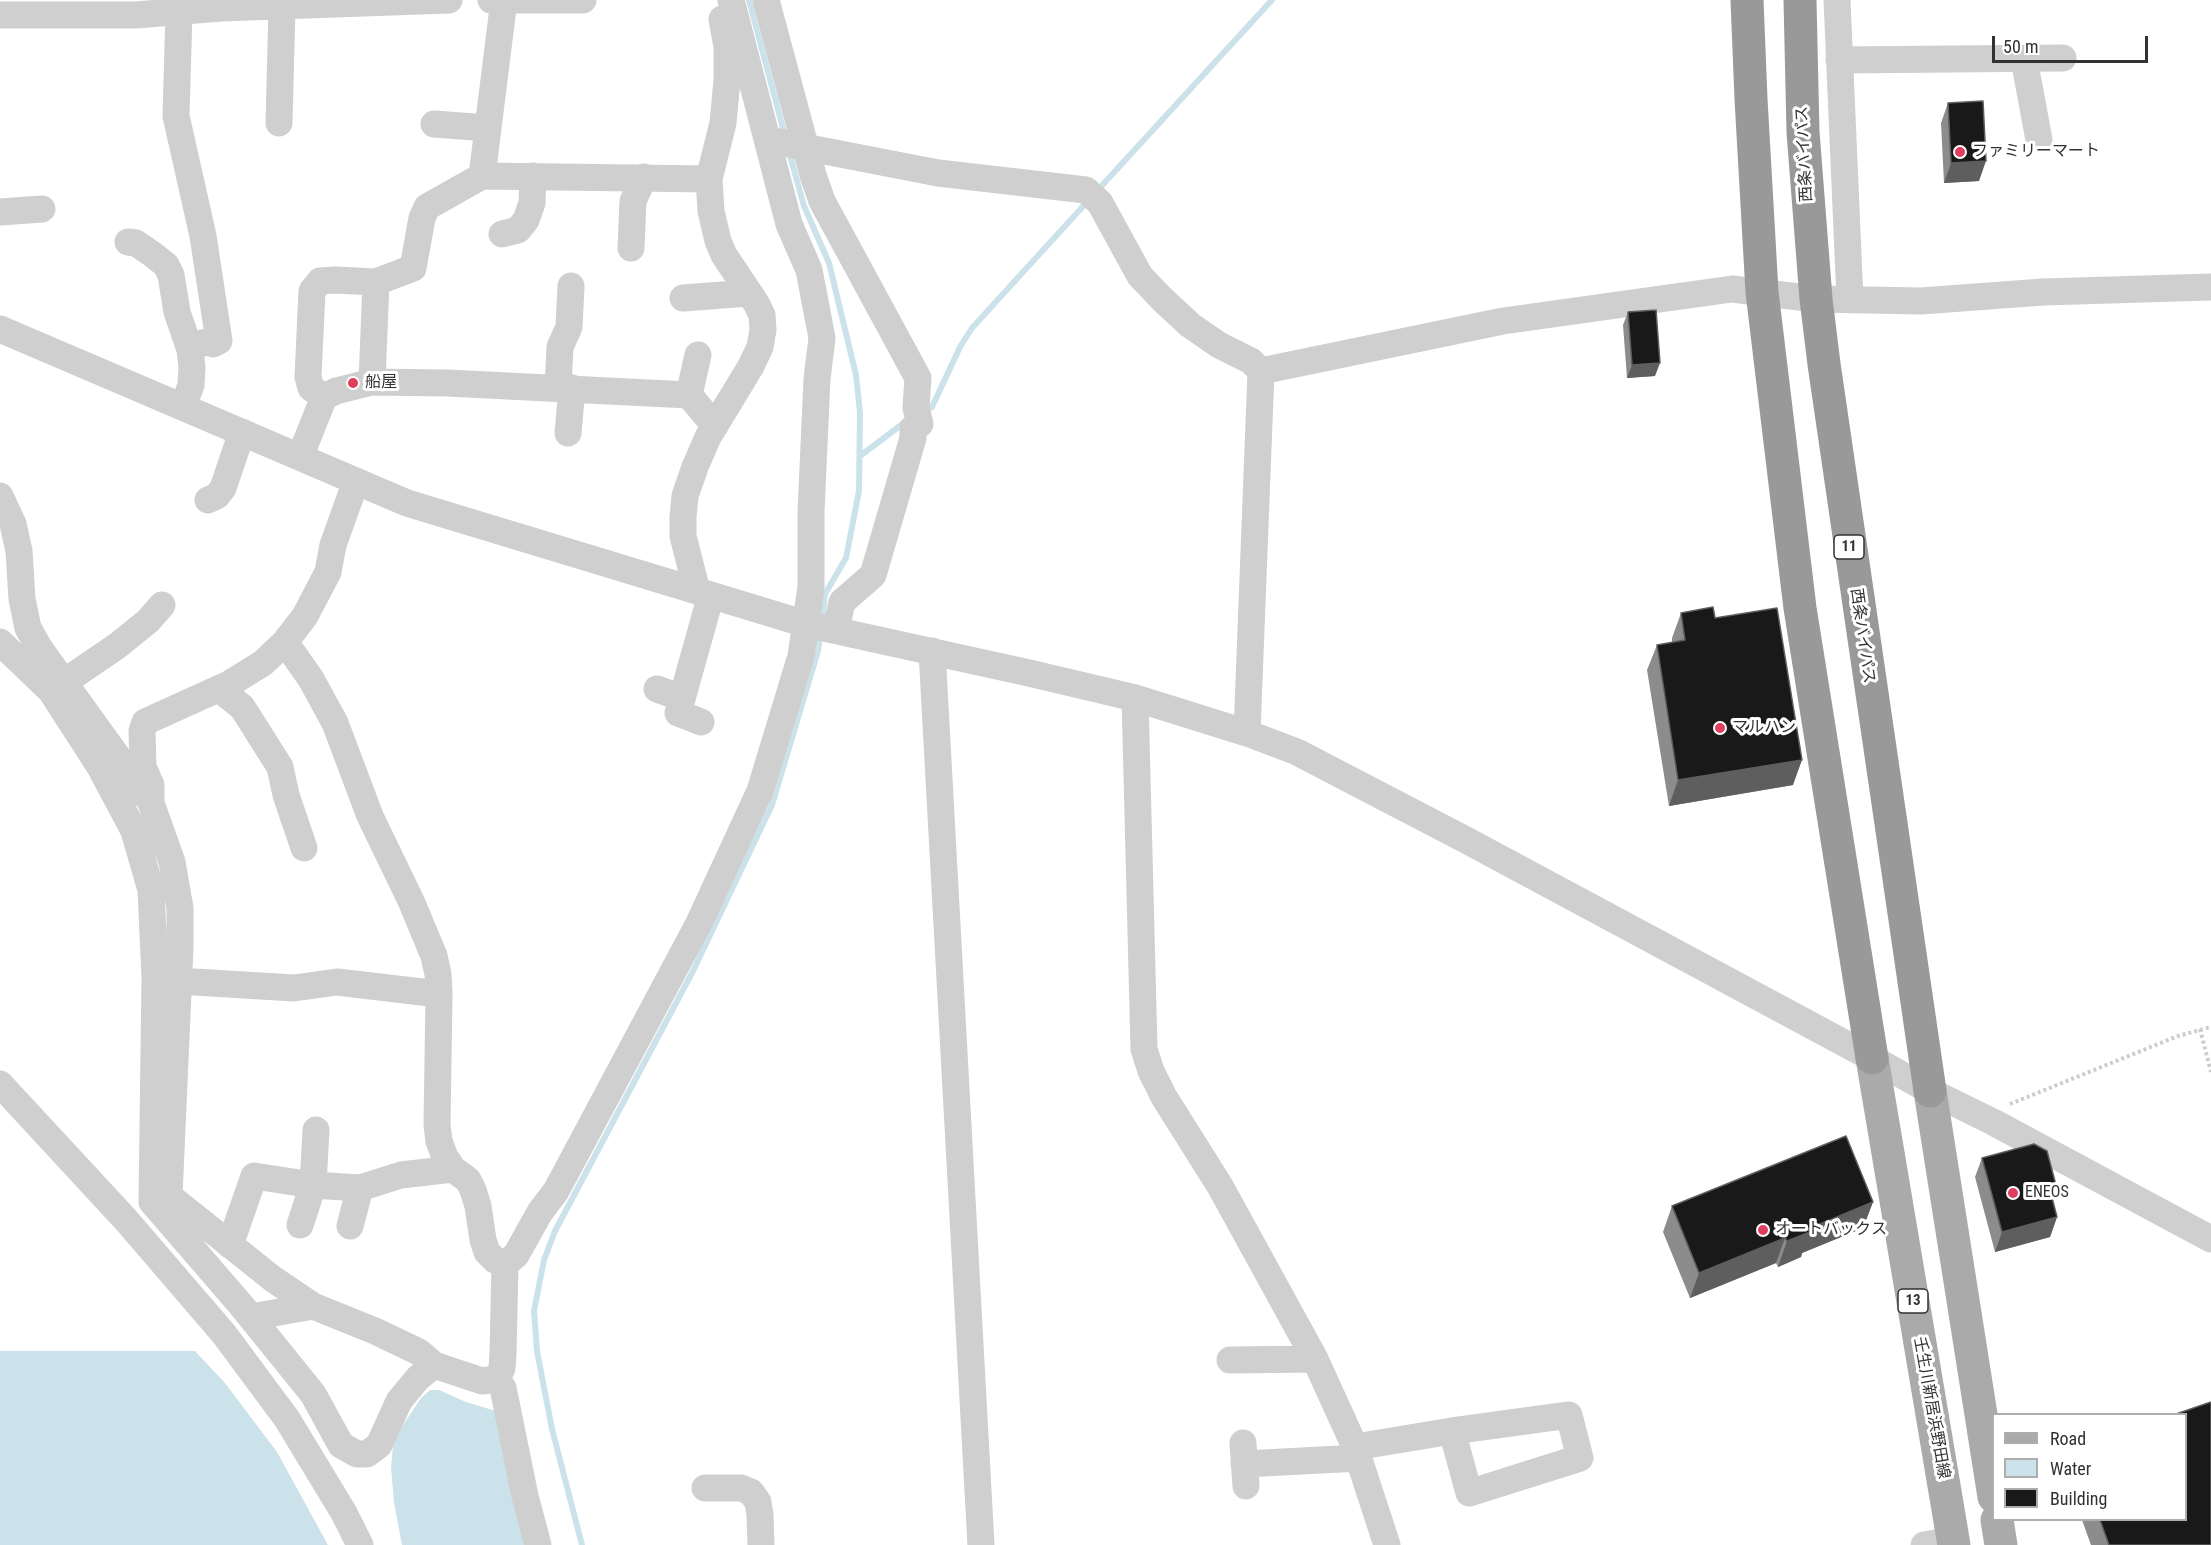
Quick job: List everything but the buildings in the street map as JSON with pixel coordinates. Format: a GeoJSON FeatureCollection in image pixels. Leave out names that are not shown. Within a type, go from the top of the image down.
{"type":"FeatureCollection","features":[{"type":"Feature","properties":{"kind":"highway"},"geometry":{"type":"LineString","coordinates":[[1747,0],[1762,292],[1800,608],[1872,1058]]}},
{"type":"Feature","properties":{"kind":"highway","name":"西条バイパス"},"geometry":{"type":"LineString","coordinates":[[1800,0],[1803,132],[1816,299],[1857,599],[1930,1091]]}},
{"type":"Feature","properties":{"kind":"main road","name":"壬生川新居浜野田線"},"geometry":{"type":"LineString","coordinates":[[1872,1058],[1944,1543]]}},
{"type":"Feature","properties":{"kind":"main road"},"geometry":{"type":"LineString","coordinates":[[1930,1091],[1992,1484]]}},
{"type":"Feature","properties":{"kind":"main road"},"geometry":{"type":"LineString","coordinates":[[1997,1521],[2001,1545]]}},
{"type":"Feature","properties":{"kind":"street"},"geometry":{"type":"LineString","coordinates":[[0,15],[135,15],[272,4],[449,0]]}},
{"type":"Feature","properties":{"kind":"street"},"geometry":{"type":"LineString","coordinates":[[491,0],[583,0]]}},
{"type":"Feature","properties":{"kind":"street"},"geometry":{"type":"LineString","coordinates":[[482,176],[504,0]]}},
{"type":"Feature","properties":{"kind":"street"},"geometry":{"type":"LineString","coordinates":[[701,722],[678,712],[704,593],[683,536],[686,496],[695,467],[715,426],[760,347],[763,330],[762,315],[724,255],[711,212],[709,179],[723,123],[727,80],[727,47],[719,0]]}},
{"type":"Feature","properties":{"kind":"street"},"geometry":{"type":"LineString","coordinates":[[497,1378],[502,1368],[504,1354],[503,1277],[505,1264],[516,1256],[540,1212],[556,1191],[704,912],[760,790],[801,656],[842,602],[873,575],[913,438],[913,428],[920,424],[916,408],[918,378],[822,201],[786,143],[731,0]]}},
{"type":"Feature","properties":{"kind":"street"},"geometry":{"type":"LineString","coordinates":[[766,0],[786,143],[789,224],[808,270],[822,338],[817,379],[811,512],[811,586],[821,627]]}},
{"type":"Feature","properties":{"kind":"street"},"geometry":{"type":"LineString","coordinates":[[1837,0],[1850,300]]}},
{"type":"Feature","properties":{"kind":"street"},"geometry":{"type":"LineString","coordinates":[[272,4],[279,123]]}},
{"type":"Feature","properties":{"kind":"street"},"geometry":{"type":"LineString","coordinates":[[179,11],[176,116],[203,236],[219,341],[213,344],[207,342],[189,346]]}},
{"type":"Feature","properties":{"kind":"street"},"geometry":{"type":"LineString","coordinates":[[1839,60],[2063,58]]}},
{"type":"Feature","properties":{"kind":"street"},"geometry":{"type":"LineString","coordinates":[[2024,59],[2039,140]]}},
{"type":"Feature","properties":{"kind":"street"},"geometry":{"type":"LineString","coordinates":[[434,124],[488,128]]}},
{"type":"Feature","properties":{"kind":"street"},"geometry":{"type":"LineString","coordinates":[[786,143],[938,173],[1086,190],[1100,203],[1140,276],[1162,299],[1190,325],[1219,345],[1251,361],[1262,371]]}},
{"type":"Feature","properties":{"kind":"street"},"geometry":{"type":"LineString","coordinates":[[324,397],[311,388],[308,377],[312,291],[320,281],[376,282],[413,268],[422,218],[427,207],[482,176],[709,179]]}},
{"type":"Feature","properties":{"kind":"street"},"geometry":{"type":"LineString","coordinates":[[502,234],[518,230],[526,220],[532,203],[533,176]]}},
{"type":"Feature","properties":{"kind":"street"},"geometry":{"type":"LineString","coordinates":[[630,248],[633,201],[644,177]]}},
{"type":"Feature","properties":{"kind":"street"},"geometry":{"type":"LineString","coordinates":[[0,212],[42,210]]}},
{"type":"Feature","properties":{"kind":"street"},"geometry":{"type":"LineString","coordinates":[[128,243],[136,243],[166,265],[171,275],[177,312],[189,346],[192,367],[191,385],[183,407]]}},
{"type":"Feature","properties":{"kind":"street"},"geometry":{"type":"LineString","coordinates":[[372,382],[376,282]]}},
{"type":"Feature","properties":{"kind":"street"},"geometry":{"type":"LineString","coordinates":[[568,433],[560,347],[569,327],[570,286]]}},
{"type":"Feature","properties":{"kind":"street"},"geometry":{"type":"LineString","coordinates":[[1262,371],[1503,321],[1732,289],[1816,299],[1941,300],[2043,292],[2211,287]]}},
{"type":"Feature","properties":{"kind":"street"},"geometry":{"type":"LineString","coordinates":[[683,298],[749,293]]}},
{"type":"Feature","properties":{"kind":"street"},"geometry":{"type":"LineString","coordinates":[[1,330],[407,503],[821,627],[1134,698],[1247,733],[1297,752],[1466,840],[1930,1091],[1993,1122],[2211,1239]]}},
{"type":"Feature","properties":{"kind":"street"},"geometry":{"type":"LineString","coordinates":[[689,395],[698,355]]}},
{"type":"Feature","properties":{"kind":"street"},"geometry":{"type":"LineString","coordinates":[[1247,733],[1262,371]]}},
{"type":"Feature","properties":{"kind":"street"},"geometry":{"type":"LineString","coordinates":[[300,457],[324,397],[336,391],[372,382],[565,388],[689,395],[715,426]]}},
{"type":"Feature","properties":{"kind":"street"},"geometry":{"type":"LineString","coordinates":[[208,500],[217,496],[223,488],[242,432]]}},
{"type":"Feature","properties":{"kind":"street"},"geometry":{"type":"LineString","coordinates":[[151,803],[151,785],[143,767],[142,731],[145,722],[219,689],[263,663],[285,642],[305,616],[328,572],[333,545],[356,481]]}},
{"type":"Feature","properties":{"kind":"street"},"geometry":{"type":"LineString","coordinates":[[0,496],[13,524],[19,551],[22,599],[28,628],[134,831],[151,890],[156,977],[152,1202],[251,1317],[313,1394],[341,1445],[357,1454],[367,1454],[379,1445],[399,1401],[418,1378],[434,1365]]}},
{"type":"Feature","properties":{"kind":"street"},"geometry":{"type":"LineString","coordinates":[[58,687],[117,646],[148,621],[162,605]]}},
{"type":"Feature","properties":{"kind":"street"},"geometry":{"type":"LineString","coordinates":[[0,642],[58,687],[151,803],[172,862],[180,908],[169,1196],[273,1279],[313,1306],[419,1352],[434,1365],[482,1381],[497,1378]]}},
{"type":"Feature","properties":{"kind":"street"},"geometry":{"type":"LineString","coordinates":[[285,642],[311,679],[335,723],[370,816],[412,903],[434,956],[439,994],[437,1125],[439,1141],[453,1169],[468,1180],[473,1190],[487,1252],[495,1260],[505,1264]]}},
{"type":"Feature","properties":{"kind":"street"},"geometry":{"type":"LineString","coordinates":[[932,651],[981,1545]]}},
{"type":"Feature","properties":{"kind":"street"},"geometry":{"type":"LineString","coordinates":[[219,689],[242,707],[280,766],[286,795],[304,848]]}},
{"type":"Feature","properties":{"kind":"street"},"geometry":{"type":"LineString","coordinates":[[657,689],[682,698]]}},
{"type":"Feature","properties":{"kind":"street"},"geometry":{"type":"LineString","coordinates":[[1134,698],[1144,1049],[1151,1071],[1164,1098],[1220,1186],[1315,1359],[1357,1453],[1387,1545]]}},
{"type":"Feature","properties":{"kind":"street"},"geometry":{"type":"LineString","coordinates":[[178,981],[294,988],[309,984],[337,982],[439,994]]}},
{"type":"Feature","properties":{"kind":"street"},"geometry":{"type":"LineString","coordinates":[[0,1084],[126,1220],[225,1334],[287,1419],[344,1513],[360,1545]]}},
{"type":"Feature","properties":{"kind":"street"},"geometry":{"type":"LineString","coordinates":[[300,1225],[313,1185],[316,1130]]}},
{"type":"Feature","properties":{"kind":"street"},"geometry":{"type":"LineString","coordinates":[[230,1245],[254,1176],[313,1185],[360,1188],[401,1176],[453,1169]]}},
{"type":"Feature","properties":{"kind":"street"},"geometry":{"type":"LineString","coordinates":[[350,1226],[360,1188]]}},
{"type":"Feature","properties":{"kind":"street"},"geometry":{"type":"LineString","coordinates":[[251,1317],[313,1306]]}},
{"type":"Feature","properties":{"kind":"street"},"geometry":{"type":"LineString","coordinates":[[1230,1360],[1315,1359]]}},
{"type":"Feature","properties":{"kind":"street"},"geometry":{"type":"LineString","coordinates":[[497,1378],[503,1388],[525,1496],[538,1545]]}},
{"type":"Feature","properties":{"kind":"street"},"geometry":{"type":"LineString","coordinates":[[1244,1464],[1357,1453],[1452,1431],[1569,1415],[1580,1458],[1469,1493],[1452,1431]]}},
{"type":"Feature","properties":{"kind":"street"},"geometry":{"type":"LineString","coordinates":[[705,1488],[741,1488],[751,1492],[758,1502],[761,1545]]}},
{"type":"Feature","properties":{"kind":"path"},"geometry":{"type":"LineString","coordinates":[[1993,1122],[2010,1104],[2200,1029],[2211,1027]]}},
{"type":"Feature","properties":{"kind":"path"},"geometry":{"type":"LineString","coordinates":[[2200,1029],[2211,1072]]}},
{"type":"Feature","properties":{"kind":"water"},"geometry":{"type":"Polygon","coordinates":[[[0,1351],[195,1351],[225,1383],[277,1452],[328,1545],[0,1545],[0,1351]]]}},
{"type":"Feature","properties":{"kind":"water"},"geometry":{"type":"Polygon","coordinates":[[[430,1390],[439,1390],[466,1402],[499,1412],[530,1545],[402,1545],[394,1503],[391,1467],[393,1446],[397,1434],[421,1398],[430,1390]]]}},
{"type":"Feature","properties":{"kind":"waterway"},"geometry":{"type":"LineString","coordinates":[[749,0],[785,136]]}},
{"type":"Feature","properties":{"kind":"waterway"},"geometry":{"type":"LineString","coordinates":[[1096,192],[1272,0]]}},
{"type":"Feature","properties":{"kind":"waterway"},"geometry":{"type":"LineString","coordinates":[[789,152],[804,206],[829,263],[856,375],[860,413],[859,491],[846,558],[825,594],[822,622]]}},
{"type":"Feature","properties":{"kind":"waterway"},"geometry":{"type":"LineString","coordinates":[[924,411],[932,407],[960,347],[972,328],[1087,202]]}},
{"type":"Feature","properties":{"kind":"waterway"},"geometry":{"type":"LineString","coordinates":[[860,456],[905,422]]}},
{"type":"Feature","properties":{"kind":"waterway"},"geometry":{"type":"LineString","coordinates":[[582,1545],[552,1429],[537,1351],[534,1311],[544,1260],[555,1231],[693,971],[772,805],[818,651],[820,635]]}},
{"type":"Feature","properties":{"kind":"place","name":"ファミリーマート"},"geometry":{"type":"Point","coordinates":[1960,152]}},
{"type":"Feature","properties":{"kind":"place","name":"船屋"},"geometry":{"type":"Point","coordinates":[353,383]}},
{"type":"Feature","properties":{"kind":"place","name":"マルハン"},"geometry":{"type":"Point","coordinates":[1720,728]}},
{"type":"Feature","properties":{"kind":"place","name":"ENEOS"},"geometry":{"type":"Point","coordinates":[2013,1193]}},
{"type":"Feature","properties":{"kind":"place","name":"オートバックス"},"geometry":{"type":"Point","coordinates":[1763,1230]}}]}
